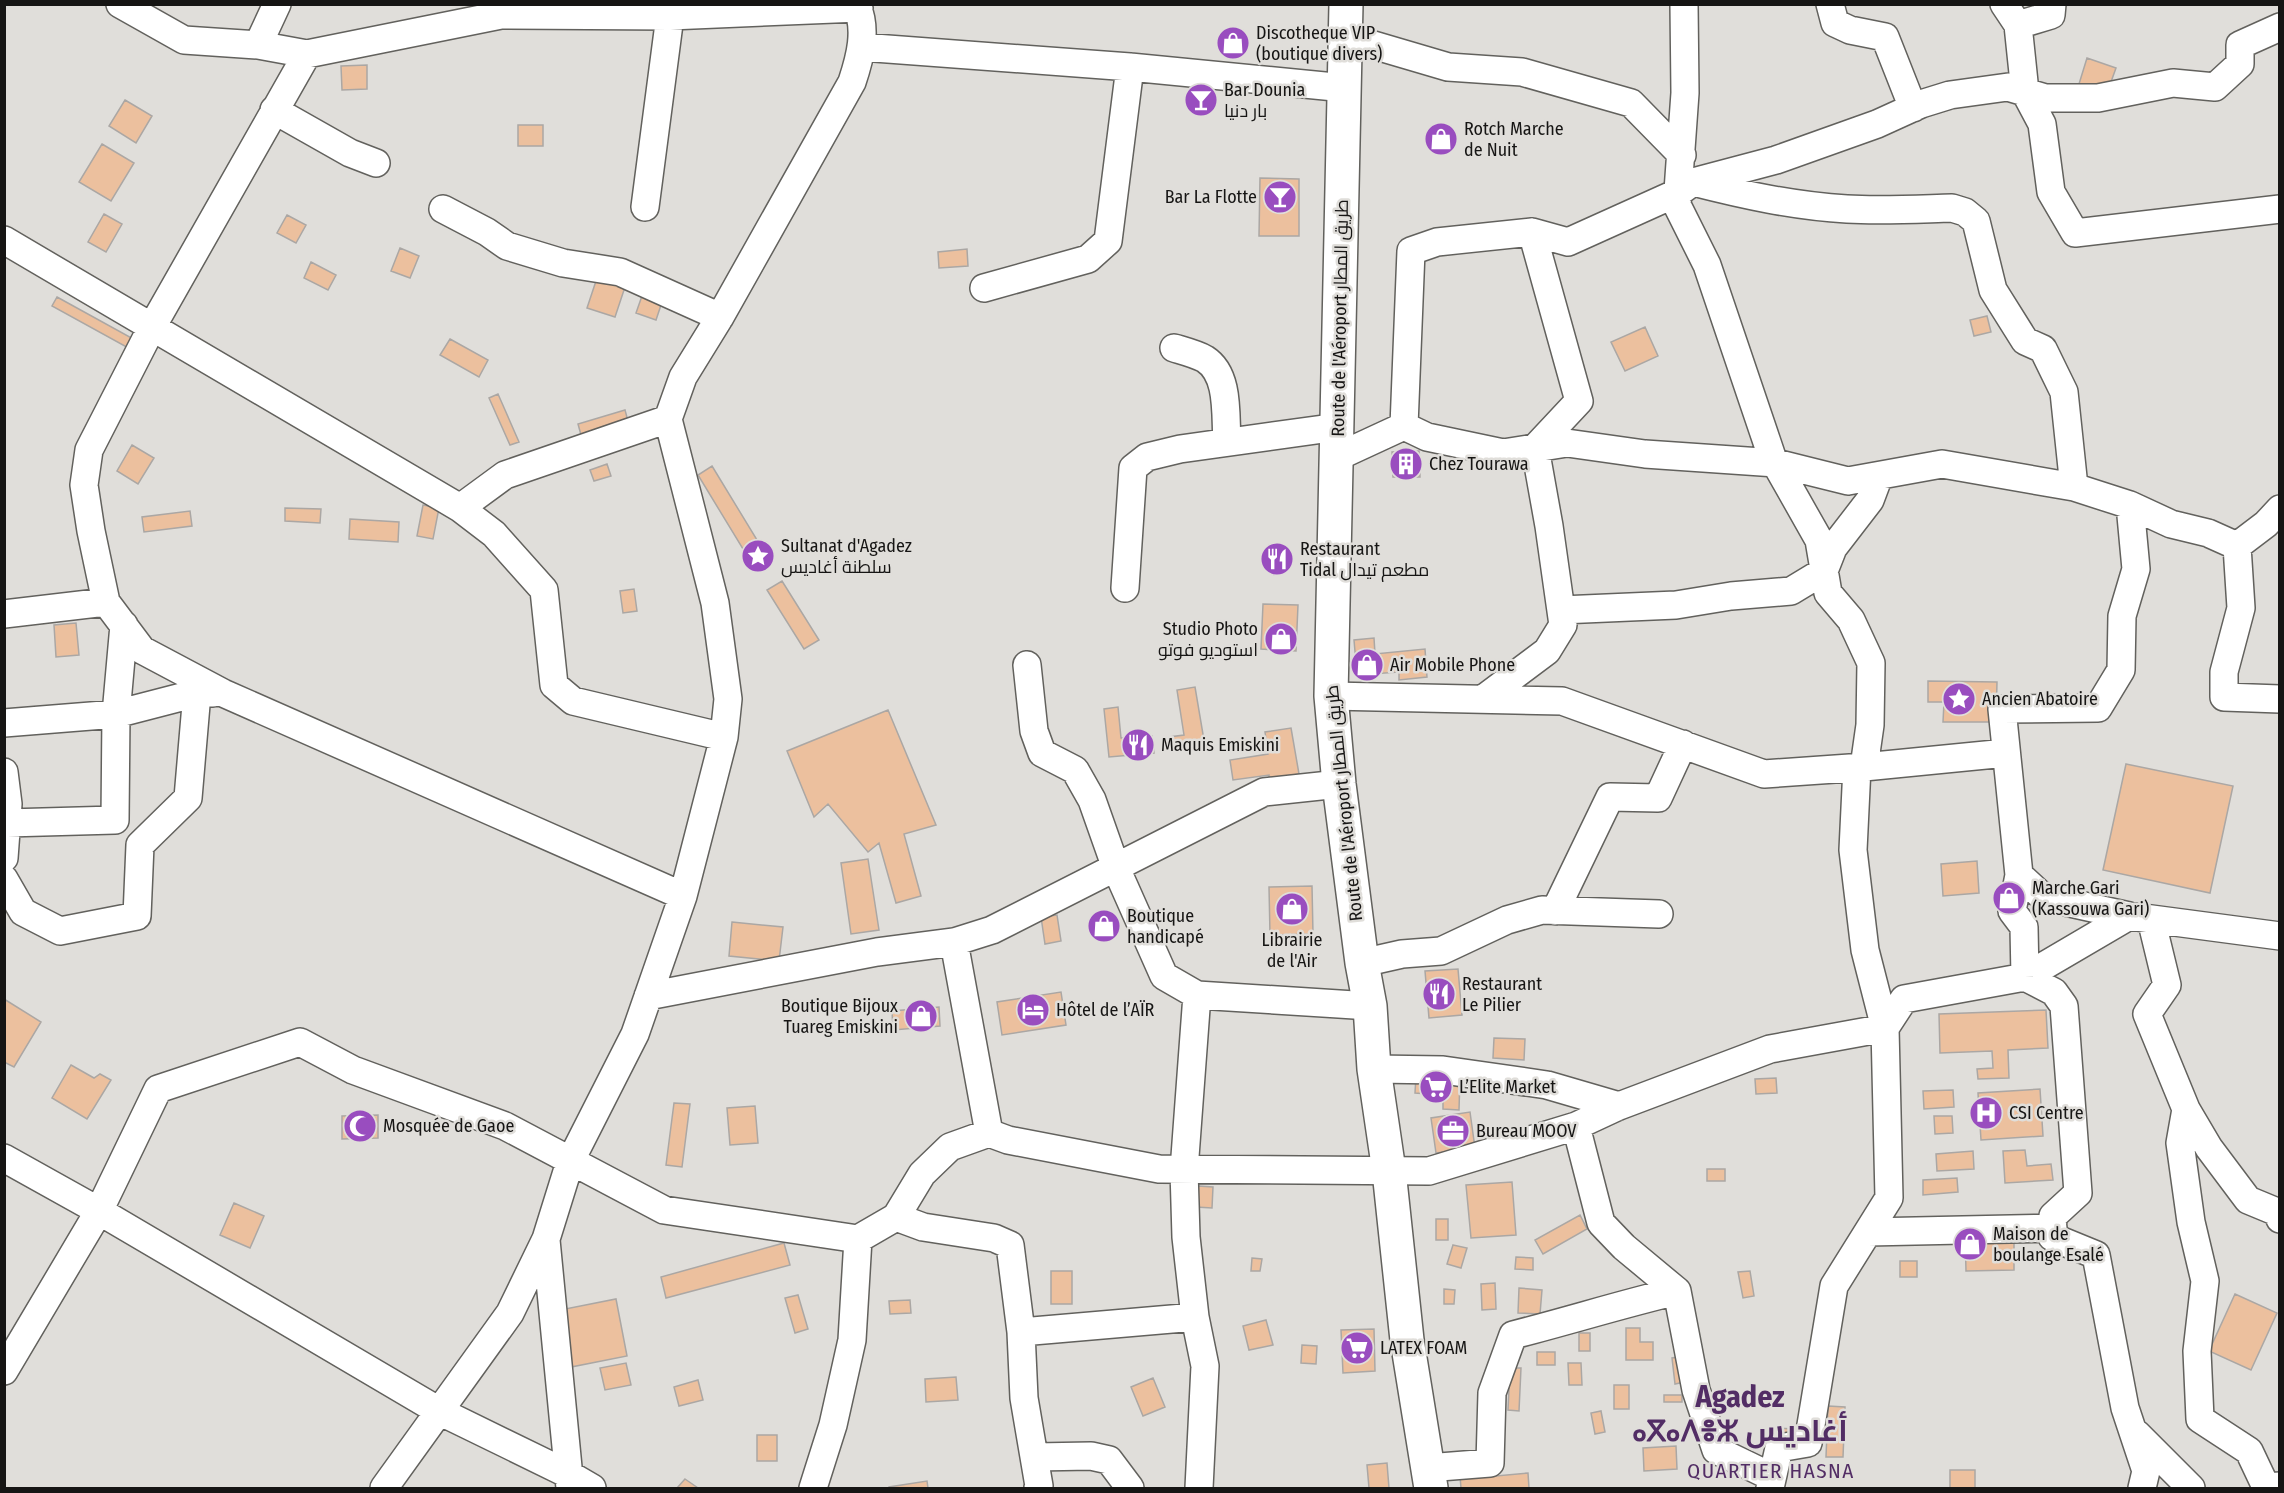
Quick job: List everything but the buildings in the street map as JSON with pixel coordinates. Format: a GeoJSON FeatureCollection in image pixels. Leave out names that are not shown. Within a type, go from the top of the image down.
{"type":"FeatureCollection","features":[{"type":"Feature","properties":{"kind":"main road","name":"Route de l'Aéroport طريق المطار"},"geometry":{"type":"LineString","coordinates":[[1346,4],[1331,696],[1339,784],[1362,963],[1370,1006],[1374,1069],[1389,1171],[1407,1340],[1429,1478]]}},
{"type":"Feature","properties":{"kind":"street"},"geometry":{"type":"LineString","coordinates":[[120,4],[184,40],[258,45],[307,54],[501,10],[670,16],[858,6],[861,54],[852,82],[720,317],[683,377],[668,419],[715,603],[729,699],[724,737],[683,896],[635,1034],[570,1162],[546,1239],[510,1313],[384,1488]]}},
{"type":"Feature","properties":{"kind":"street"},"geometry":{"type":"LineString","coordinates":[[258,45],[277,4]]}},
{"type":"Feature","properties":{"kind":"street"},"geometry":{"type":"LineString","coordinates":[[1576,1126],[1601,1223],[1624,1247],[1677,1291],[1696,1390],[1716,1450],[1771,1483],[1779,1448],[1808,1443],[1834,1286],[1889,1198],[1885,1028],[1865,950],[1853,850],[1860,767],[1870,725],[1871,663],[1851,620],[1828,593],[1819,540],[1776,464],[1707,265],[1677,205],[1686,187],[1682,155],[1685,93],[1684,4]]}},
{"type":"Feature","properties":{"kind":"street"},"geometry":{"type":"LineString","coordinates":[[1830,4],[1835,23],[1850,30],[1885,37],[1913,108]]}},
{"type":"Feature","properties":{"kind":"street"},"geometry":{"type":"LineString","coordinates":[[2052,4],[2051,15],[2011,15],[2025,92],[2042,124],[2051,192],[2075,233],[2280,209]]}},
{"type":"Feature","properties":{"kind":"street"},"geometry":{"type":"LineString","coordinates":[[645,207],[670,16]]}},
{"type":"Feature","properties":{"kind":"street"},"geometry":{"type":"LineString","coordinates":[[1404,426],[1411,251],[1437,242],[1532,232],[1568,242],[1686,187],[1776,160],[1950,95],[2008,87],[2045,98],[2098,98],[2173,83],[2215,87],[2240,64],[2240,45],[2280,27]]}},
{"type":"Feature","properties":{"kind":"street"},"geometry":{"type":"LineString","coordinates":[[1346,37],[1448,67],[1522,72],[1631,103],[1682,155]]}},
{"type":"Feature","properties":{"kind":"street"},"geometry":{"type":"LineString","coordinates":[[861,46],[1130,67],[1345,88]]}},
{"type":"Feature","properties":{"kind":"street"},"geometry":{"type":"LineString","coordinates":[[307,54],[152,327],[89,450],[84,485],[106,602],[142,650],[210,693],[683,896]]}},
{"type":"Feature","properties":{"kind":"street"},"geometry":{"type":"LineString","coordinates":[[984,288],[1088,259],[1108,241],[1130,67]]}},
{"type":"Feature","properties":{"kind":"street"},"geometry":{"type":"LineString","coordinates":[[274,110],[350,153],[376,163]]}},
{"type":"Feature","properties":{"kind":"street"},"geometry":{"type":"LineString","coordinates":[[1686,187],[1801,205],[1849,209],[1952,208],[1965,212],[1976,221],[1993,291],[2025,340],[2043,349],[2064,392],[2074,488]]}},
{"type":"Feature","properties":{"kind":"street"},"geometry":{"type":"LineString","coordinates":[[443,209],[487,232],[507,246],[563,263],[620,272],[720,317]]}},
{"type":"Feature","properties":{"kind":"street"},"geometry":{"type":"LineString","coordinates":[[1532,232],[1579,401],[1535,448]]}},
{"type":"Feature","properties":{"kind":"street"},"geometry":{"type":"LineString","coordinates":[[4,240],[460,508],[494,534],[544,590],[554,685],[573,701],[724,737]]}},
{"type":"Feature","properties":{"kind":"street"},"geometry":{"type":"LineString","coordinates":[[1174,348],[1199,356],[1216,368],[1223,383],[1227,442]]}},
{"type":"Feature","properties":{"kind":"street"},"geometry":{"type":"LineString","coordinates":[[460,508],[506,474],[668,419]]}},
{"type":"Feature","properties":{"kind":"street"},"geometry":{"type":"LineString","coordinates":[[1125,588],[1133,468],[1147,457],[1227,442],[1337,442],[1404,426],[1427,438],[1503,453],[1567,443],[1645,454],[1776,464],[1848,481],[1942,464],[2074,488],[2130,505],[2171,524],[2208,532],[2237,546]]}},
{"type":"Feature","properties":{"kind":"street"},"geometry":{"type":"LineString","coordinates":[[1484,699],[1547,651],[1563,625],[1535,448]]}},
{"type":"Feature","properties":{"kind":"street"},"geometry":{"type":"LineString","coordinates":[[1561,610],[1676,605],[1731,596],[1791,591],[1824,571],[1833,548],[1870,500],[1879,476]]}},
{"type":"Feature","properties":{"kind":"street"},"geometry":{"type":"LineString","coordinates":[[2025,976],[2024,927],[2012,911],[2019,875],[2002,709],[2098,708],[2121,670],[2122,616],[2136,569],[2130,505]]}},
{"type":"Feature","properties":{"kind":"street"},"geometry":{"type":"LineString","coordinates":[[2237,546],[2266,524],[2280,508]]}},
{"type":"Feature","properties":{"kind":"street"},"geometry":{"type":"LineString","coordinates":[[2237,546],[2241,608],[2224,672],[2224,697],[2280,699]]}},
{"type":"Feature","properties":{"kind":"street"},"geometry":{"type":"LineString","coordinates":[[4,614],[106,602]]}},
{"type":"Feature","properties":{"kind":"street"},"geometry":{"type":"LineString","coordinates":[[124,625],[116,714],[115,820],[140,845]]}},
{"type":"Feature","properties":{"kind":"street"},"geometry":{"type":"LineString","coordinates":[[1027,665],[1034,731],[1042,753],[1075,770],[1092,800],[1116,868],[1164,976],[1197,995],[1370,1006]]}},
{"type":"Feature","properties":{"kind":"street"},"geometry":{"type":"LineString","coordinates":[[4,723],[116,714],[210,693]]}},
{"type":"Feature","properties":{"kind":"street"},"geometry":{"type":"LineString","coordinates":[[4,879],[23,912],[60,931],[137,916],[140,845],[188,798],[210,693]]}},
{"type":"Feature","properties":{"kind":"street"},"geometry":{"type":"LineString","coordinates":[[1331,696],[1562,700],[1764,774],[2006,753]]}},
{"type":"Feature","properties":{"kind":"street"},"geometry":{"type":"LineString","coordinates":[[1555,910],[1610,798],[1658,798],[1683,744]]}},
{"type":"Feature","properties":{"kind":"street"},"geometry":{"type":"LineString","coordinates":[[4,772],[8,804],[4,858]]}},
{"type":"Feature","properties":{"kind":"street"},"geometry":{"type":"LineString","coordinates":[[648,996],[877,952],[954,942],[992,930],[1264,792],[1339,784]]}},
{"type":"Feature","properties":{"kind":"street"},"geometry":{"type":"LineString","coordinates":[[7,824],[115,820]]}},
{"type":"Feature","properties":{"kind":"street"},"geometry":{"type":"LineString","coordinates":[[2019,875],[2043,897],[2140,918],[2280,936]]}},
{"type":"Feature","properties":{"kind":"street"},"geometry":{"type":"LineString","coordinates":[[1362,963],[1402,954],[1441,951],[1507,920],[1542,910],[1659,914]]}},
{"type":"Feature","properties":{"kind":"street"},"geometry":{"type":"LineString","coordinates":[[4,1371],[99,1211],[158,1089],[300,1042],[353,1070],[505,1126],[664,1210],[858,1239],[896,1217],[922,1174],[950,1147],[989,1133],[1008,1140],[1159,1169],[1429,1171],[1576,1126],[1619,1106],[1770,1049],[1885,1028],[1904,999],[2025,976],[2140,918]]}},
{"type":"Feature","properties":{"kind":"street"},"geometry":{"type":"LineString","coordinates":[[2140,918],[2167,985],[2147,1014],[2186,1109],[2210,1148],[2248,1200],[2277,1212],[2280,1219]]}},
{"type":"Feature","properties":{"kind":"street"},"geometry":{"type":"LineString","coordinates":[[954,942],[989,1133]]}},
{"type":"Feature","properties":{"kind":"street"},"geometry":{"type":"LineString","coordinates":[[2025,976],[2054,992],[2064,1006],[2078,1193],[2053,1216],[2052,1237],[2096,1255],[2125,1408],[2146,1471],[2142,1488]]}},
{"type":"Feature","properties":{"kind":"street"},"geometry":{"type":"LineString","coordinates":[[1197,995],[1184,1170],[1185,1237],[1195,1317],[1205,1366],[1199,1488]]}},
{"type":"Feature","properties":{"kind":"street"},"geometry":{"type":"LineString","coordinates":[[1374,1069],[1443,1070],[1547,1085],[1619,1106]]}},
{"type":"Feature","properties":{"kind":"street"},"geometry":{"type":"LineString","coordinates":[[2186,1109],[2180,1143],[2192,1222],[2205,1281],[2197,1351],[2200,1419],[2249,1451],[2266,1487],[2280,1486]]}},
{"type":"Feature","properties":{"kind":"street"},"geometry":{"type":"LineString","coordinates":[[4,1158],[99,1211],[439,1411],[569,1481],[592,1488]]}},
{"type":"Feature","properties":{"kind":"street"},"geometry":{"type":"LineString","coordinates":[[896,1217],[923,1227],[994,1238],[1010,1245],[1021,1332],[1024,1398],[1035,1457],[1038,1488]]}},
{"type":"Feature","properties":{"kind":"street"},"geometry":{"type":"LineString","coordinates":[[1868,1232],[2053,1228]]}},
{"type":"Feature","properties":{"kind":"street"},"geometry":{"type":"LineString","coordinates":[[546,1239],[569,1481]]}},
{"type":"Feature","properties":{"kind":"street"},"geometry":{"type":"LineString","coordinates":[[813,1488],[833,1425],[852,1340],[858,1239]]}},
{"type":"Feature","properties":{"kind":"street"},"geometry":{"type":"LineString","coordinates":[[1429,1478],[1490,1462],[1492,1393],[1513,1335],[1569,1321],[1613,1306],[1677,1291]]}},
{"type":"Feature","properties":{"kind":"street"},"geometry":{"type":"LineString","coordinates":[[1021,1332],[1195,1317]]}},
{"type":"Feature","properties":{"kind":"street"},"geometry":{"type":"LineString","coordinates":[[2132,1429],[2191,1488]]}},
{"type":"Feature","properties":{"kind":"street"},"geometry":{"type":"LineString","coordinates":[[1035,1457],[1091,1456],[1109,1460],[1130,1488]]}},
{"type":"Feature","properties":{"kind":"place","name":"Discotheque VIP (boutique divers)"},"geometry":{"type":"Point","coordinates":[1233,43]}},
{"type":"Feature","properties":{"kind":"place","name":"Bar Dounia بار دنيا"},"geometry":{"type":"Point","coordinates":[1201,100]}},
{"type":"Feature","properties":{"kind":"place","name":"Rotch Marche de Nuit"},"geometry":{"type":"Point","coordinates":[1441,139]}},
{"type":"Feature","properties":{"kind":"place","name":"Bar La Flotte"},"geometry":{"type":"Point","coordinates":[1280,197]}},
{"type":"Feature","properties":{"kind":"place","name":"Chez Tourawa"},"geometry":{"type":"Point","coordinates":[1406,464]}},
{"type":"Feature","properties":{"kind":"place","name":"Sultanat d'Agadez سلطنة أغاديس"},"geometry":{"type":"Point","coordinates":[758,556]}},
{"type":"Feature","properties":{"kind":"place","name":"Restaurant Tidal مطعم تيدال"},"geometry":{"type":"Point","coordinates":[1277,559]}},
{"type":"Feature","properties":{"kind":"place","name":"Studio Photo استوديو فوتو"},"geometry":{"type":"Point","coordinates":[1281,639]}},
{"type":"Feature","properties":{"kind":"place","name":"Air Mobile Phone"},"geometry":{"type":"Point","coordinates":[1367,665]}},
{"type":"Feature","properties":{"kind":"place","name":"Ancien Abatoire"},"geometry":{"type":"Point","coordinates":[1959,699]}},
{"type":"Feature","properties":{"kind":"place","name":"Maquis Emiskini"},"geometry":{"type":"Point","coordinates":[1138,745]}},
{"type":"Feature","properties":{"kind":"place","name":"Marche Gari (Kassouwa Gari)"},"geometry":{"type":"Point","coordinates":[2009,898]}},
{"type":"Feature","properties":{"kind":"place","name":"Librairie de l'Air"},"geometry":{"type":"Point","coordinates":[1292,909]}},
{"type":"Feature","properties":{"kind":"place","name":"Boutique handicapé"},"geometry":{"type":"Point","coordinates":[1104,926]}},
{"type":"Feature","properties":{"kind":"place","name":"Restaurant Le Pilier"},"geometry":{"type":"Point","coordinates":[1439,994]}},
{"type":"Feature","properties":{"kind":"place","name":"Hôtel de l’AÏR"},"geometry":{"type":"Point","coordinates":[1033,1010]}},
{"type":"Feature","properties":{"kind":"place","name":"Boutique Bijoux Tuareg Emiskini"},"geometry":{"type":"Point","coordinates":[921,1016]}},
{"type":"Feature","properties":{"kind":"place","name":"L’Elite Market"},"geometry":{"type":"Point","coordinates":[1436,1087]}},
{"type":"Feature","properties":{"kind":"place","name":"CSI Centre"},"geometry":{"type":"Point","coordinates":[1986,1113]}},
{"type":"Feature","properties":{"kind":"place","name":"Mosquée de Gaoe"},"geometry":{"type":"Point","coordinates":[360,1126]}},
{"type":"Feature","properties":{"kind":"place","name":"Bureau MOOV"},"geometry":{"type":"Point","coordinates":[1453,1131]}},
{"type":"Feature","properties":{"kind":"place","name":"Maison de boulange Esalé"},"geometry":{"type":"Point","coordinates":[1970,1244]}},
{"type":"Feature","properties":{"kind":"place","name":"LATEX FOAM"},"geometry":{"type":"Point","coordinates":[1357,1348]}},
{"type":"Feature","properties":{"kind":"district","name":"Agadez ⴰⴳⴰⴷⴻⵣ أغاديس"},"geometry":{"type":"Point","coordinates":[1740,1414]}},
{"type":"Feature","properties":{"kind":"district","name":"QUARTIER HASNA"},"geometry":{"type":"Point","coordinates":[1771,1471]}}]}
